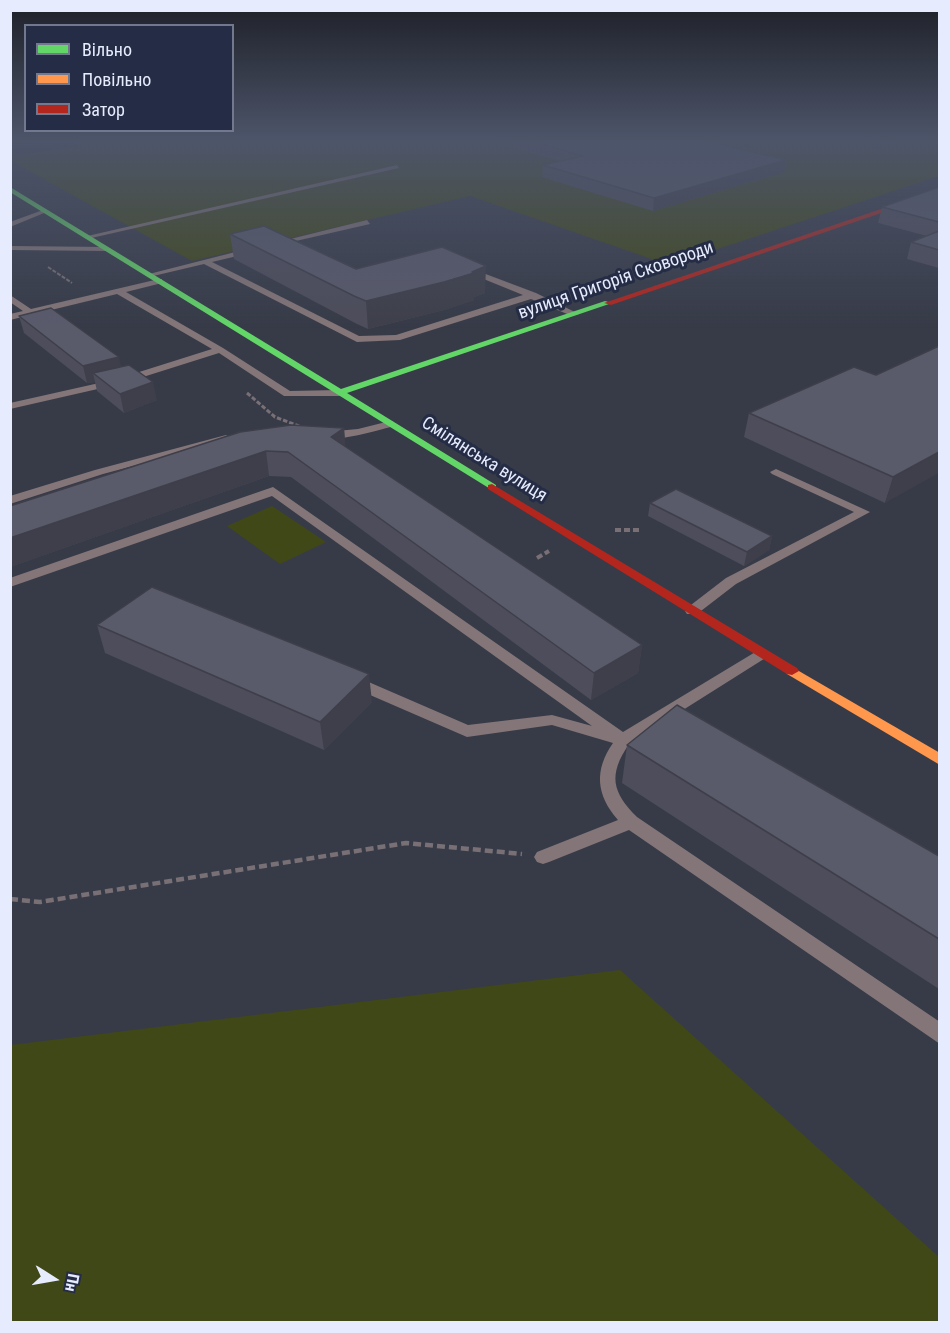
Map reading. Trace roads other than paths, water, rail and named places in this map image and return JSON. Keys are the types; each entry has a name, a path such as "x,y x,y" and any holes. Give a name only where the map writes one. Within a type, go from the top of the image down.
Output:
{"main road":[{"name":"Смілянська вулиця","path":"33,203 692,611 939,760"},
{"name":"вулиця Григорія Сковороди","path":"339,393 903,203"}],"lane":[{"path":"87,237 237,203"},
{"path":"10,225 45,211"},
{"path":"10,318 118,291 204,261 367,222"},
{"path":"10,248 107,249"},
{"path":"204,261 357,339 397,338 533,295"},
{"path":"461,266 575,314"},
{"path":"118,291 220,350 288,394 339,393"},
{"path":"10,297 29,312"},
{"path":"10,406 120,381 220,350"},
{"path":"316,435 358,432 390,424"},
{"path":"10,500 179,449 239,436"},
{"path":"692,611 731,581 864,512 776,472"},
{"path":"10,583 273,491 623,740"},
{"path":"762,654 623,740 610,758 605,781 613,805 631,822 939,1034"},
{"path":"337,674 467,731 552,720 623,740"},
{"path":"543,856 631,822"}]}
